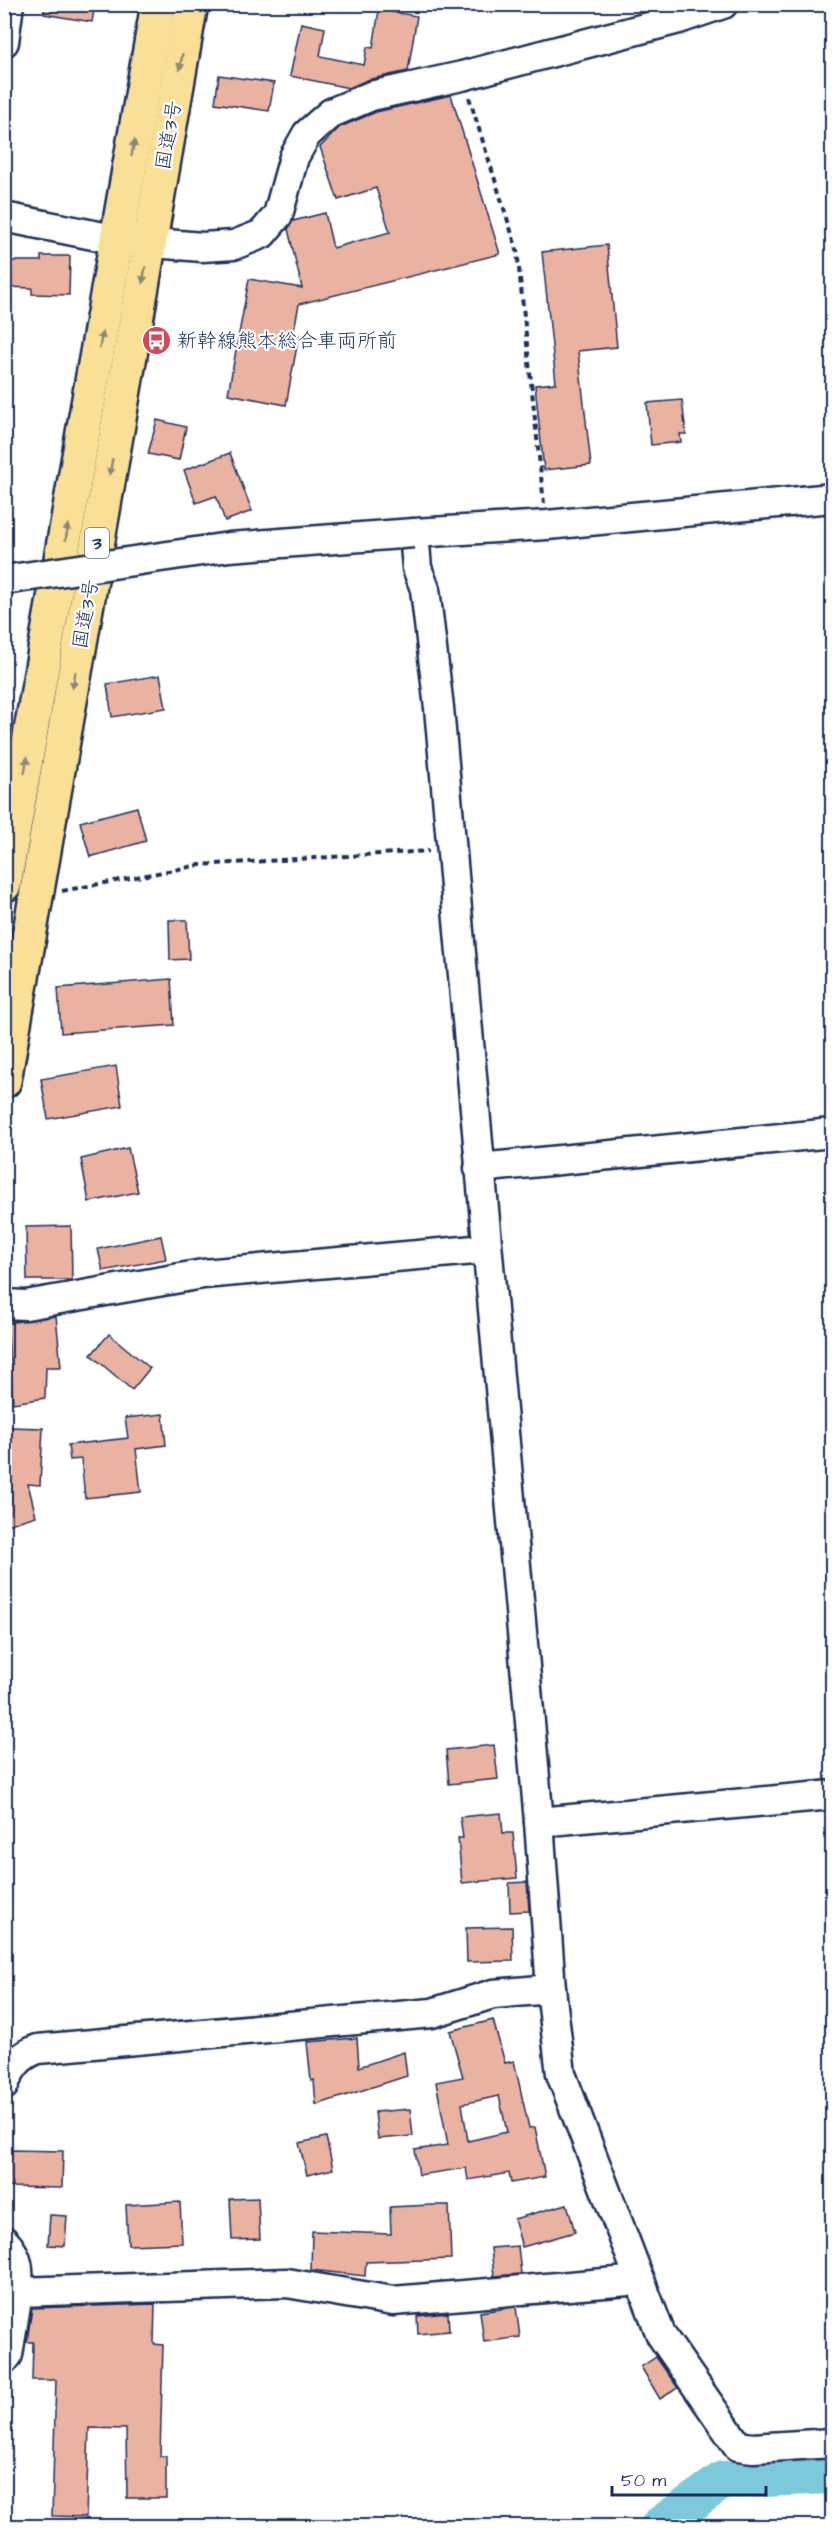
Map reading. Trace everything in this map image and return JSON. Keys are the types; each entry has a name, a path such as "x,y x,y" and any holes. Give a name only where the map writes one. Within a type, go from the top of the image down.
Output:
{"highway":[{"name":"国道3号","path":"4,1082 37,896 134,241 158,4"},
{"name":"国道3号","path":"4,885 134,241 191,4"}],"street":[{"path":"4,42 9,4"},
{"path":"4,217 134,241 202,247 234,244 262,234 278,215 294,158 307,134 331,113 371,96 462,76 679,19 723,4"},
{"path":"4,580 217,548 547,525 832,498"},
{"path":"414,533 417,568 425,589 437,687 539,1822 551,1989 561,2074 661,2335 738,2446 753,2448 832,2443"},
{"path":"479,1168 832,1133"},
{"path":"4,1304 26,1305 203,1274 486,1249"},
{"path":"539,1822 832,1795"},
{"path":"4,2085 11,2069 24,2054 38,2049 432,2013 493,1994 551,1989"},
{"path":"4,2241 13,2250 19,2264 18,2292 8,2355 4,2360"},
{"path":"18,2292 287,2283 393,2301 640,2280"}],"path":[{"path":"462,76 517,250 547,525"},
{"path":"37,896 200,865 452,850"}],"building":[{"path":"44,4 95,4 92,22 44,14"},
{"path":"379,10 417,16 408,71 367,80 349,88 290,76 301,23 325,28 320,56 364,65 367,47 373,48"},
{"path":"219,75 274,83 269,111 215,103"},
{"path":"451,95 500,254 299,304 293,335 299,335 286,405 228,394 249,279 302,288 288,229 293,221 325,213 333,248 390,232 376,188 338,200 320,147 340,127 376,112"},
{"path":"607,245 617,347 578,351 591,465 544,470 535,385 556,383 542,252"},
{"path":"41,256 70,256 69,295 32,294 32,288 7,287 7,261 41,261"},
{"path":"682,400 686,434 680,434 681,442 651,445 647,403"},
{"path":"157,420 186,427 179,460 148,454"},
{"path":"230,453 252,511 225,521 216,496 196,503 184,470"},
{"path":"160,675 166,708 112,717 107,684"},
{"path":"137,807 146,841 90,857 80,822"},
{"path":"169,920 187,920 189,959 170,960"},
{"path":"171,979 174,1025 61,1033 58,988"},
{"path":"116,1066 122,1106 48,1119 41,1079"},
{"path":"128,1148 138,1192 89,1202 81,1159"},
{"path":"71,1226 72,1280 27,1280 26,1227"},
{"path":"161,1236 166,1259 103,1271 98,1249"},
{"path":"56,1316 61,1367 46,1367 45,1398 13,1403 7,1323"},
{"path":"109,1334 150,1368 132,1390 91,1355"},
{"path":"163,1414 166,1445 136,1449 141,1492 85,1498 81,1459 70,1460 68,1445 128,1438 125,1418"},
{"path":"9,1427 43,1428 40,1485 28,1484 36,1516 4,1526"},
{"path":"494,1745 498,1779 449,1784 446,1750"},
{"path":"501,1813 503,1833 513,1833 517,1878 462,1883 458,1838 463,1838 460,1817"},
{"path":"527,1882 529,1911 510,1912 509,1883"},
{"path":"512,1927 513,1961 467,1962 466,1928"},
{"path":"493,2020 505,2063 514,2061 529,2128 535,2127 545,2177 511,2183 509,2173 468,2180 466,2168 419,2175 415,2150 448,2145 436,2082 463,2077 450,2031","holes":["499,2096 507,2132 468,2141 462,2104"]},
{"path":"357,2038 359,2067 404,2052 407,2076 316,2105 307,2042"},
{"path":"410,2109 413,2136 378,2139 375,2112"},
{"path":"326,2137 333,2169 307,2175 299,2143"},
{"path":"9,2150 63,2151 62,2188 8,2187"},
{"path":"258,2198 260,2239 232,2240 230,2199"},
{"path":"180,2202 182,2243 128,2245 126,2205"},
{"path":"567,2204 575,2232 522,2247 514,2219"},
{"path":"449,2205 451,2259 366,2262 365,2276 311,2270 312,2231 391,2234 390,2207"},
{"path":"50,2215 67,2216 65,2246 48,2245"},
{"path":"518,2246 521,2274 494,2276 491,2248"},
{"path":"155,2304 154,2344 163,2345 160,2456 166,2456 166,2498 127,2498 126,2429 89,2428 86,2517 52,2516 56,2380 32,2380 33,2342 27,2342 32,2308"},
{"path":"516,2307 520,2337 484,2342 480,2312"},
{"path":"448,2313 449,2331 418,2334 417,2316"},
{"path":"656,2357 678,2388 660,2399 641,2367"}],"waterway":[{"path":"659,2526 723,2480 832,2475"}],"place":[{"name":"新幹線熊本総合車両所前","path":"156,340"}]}
